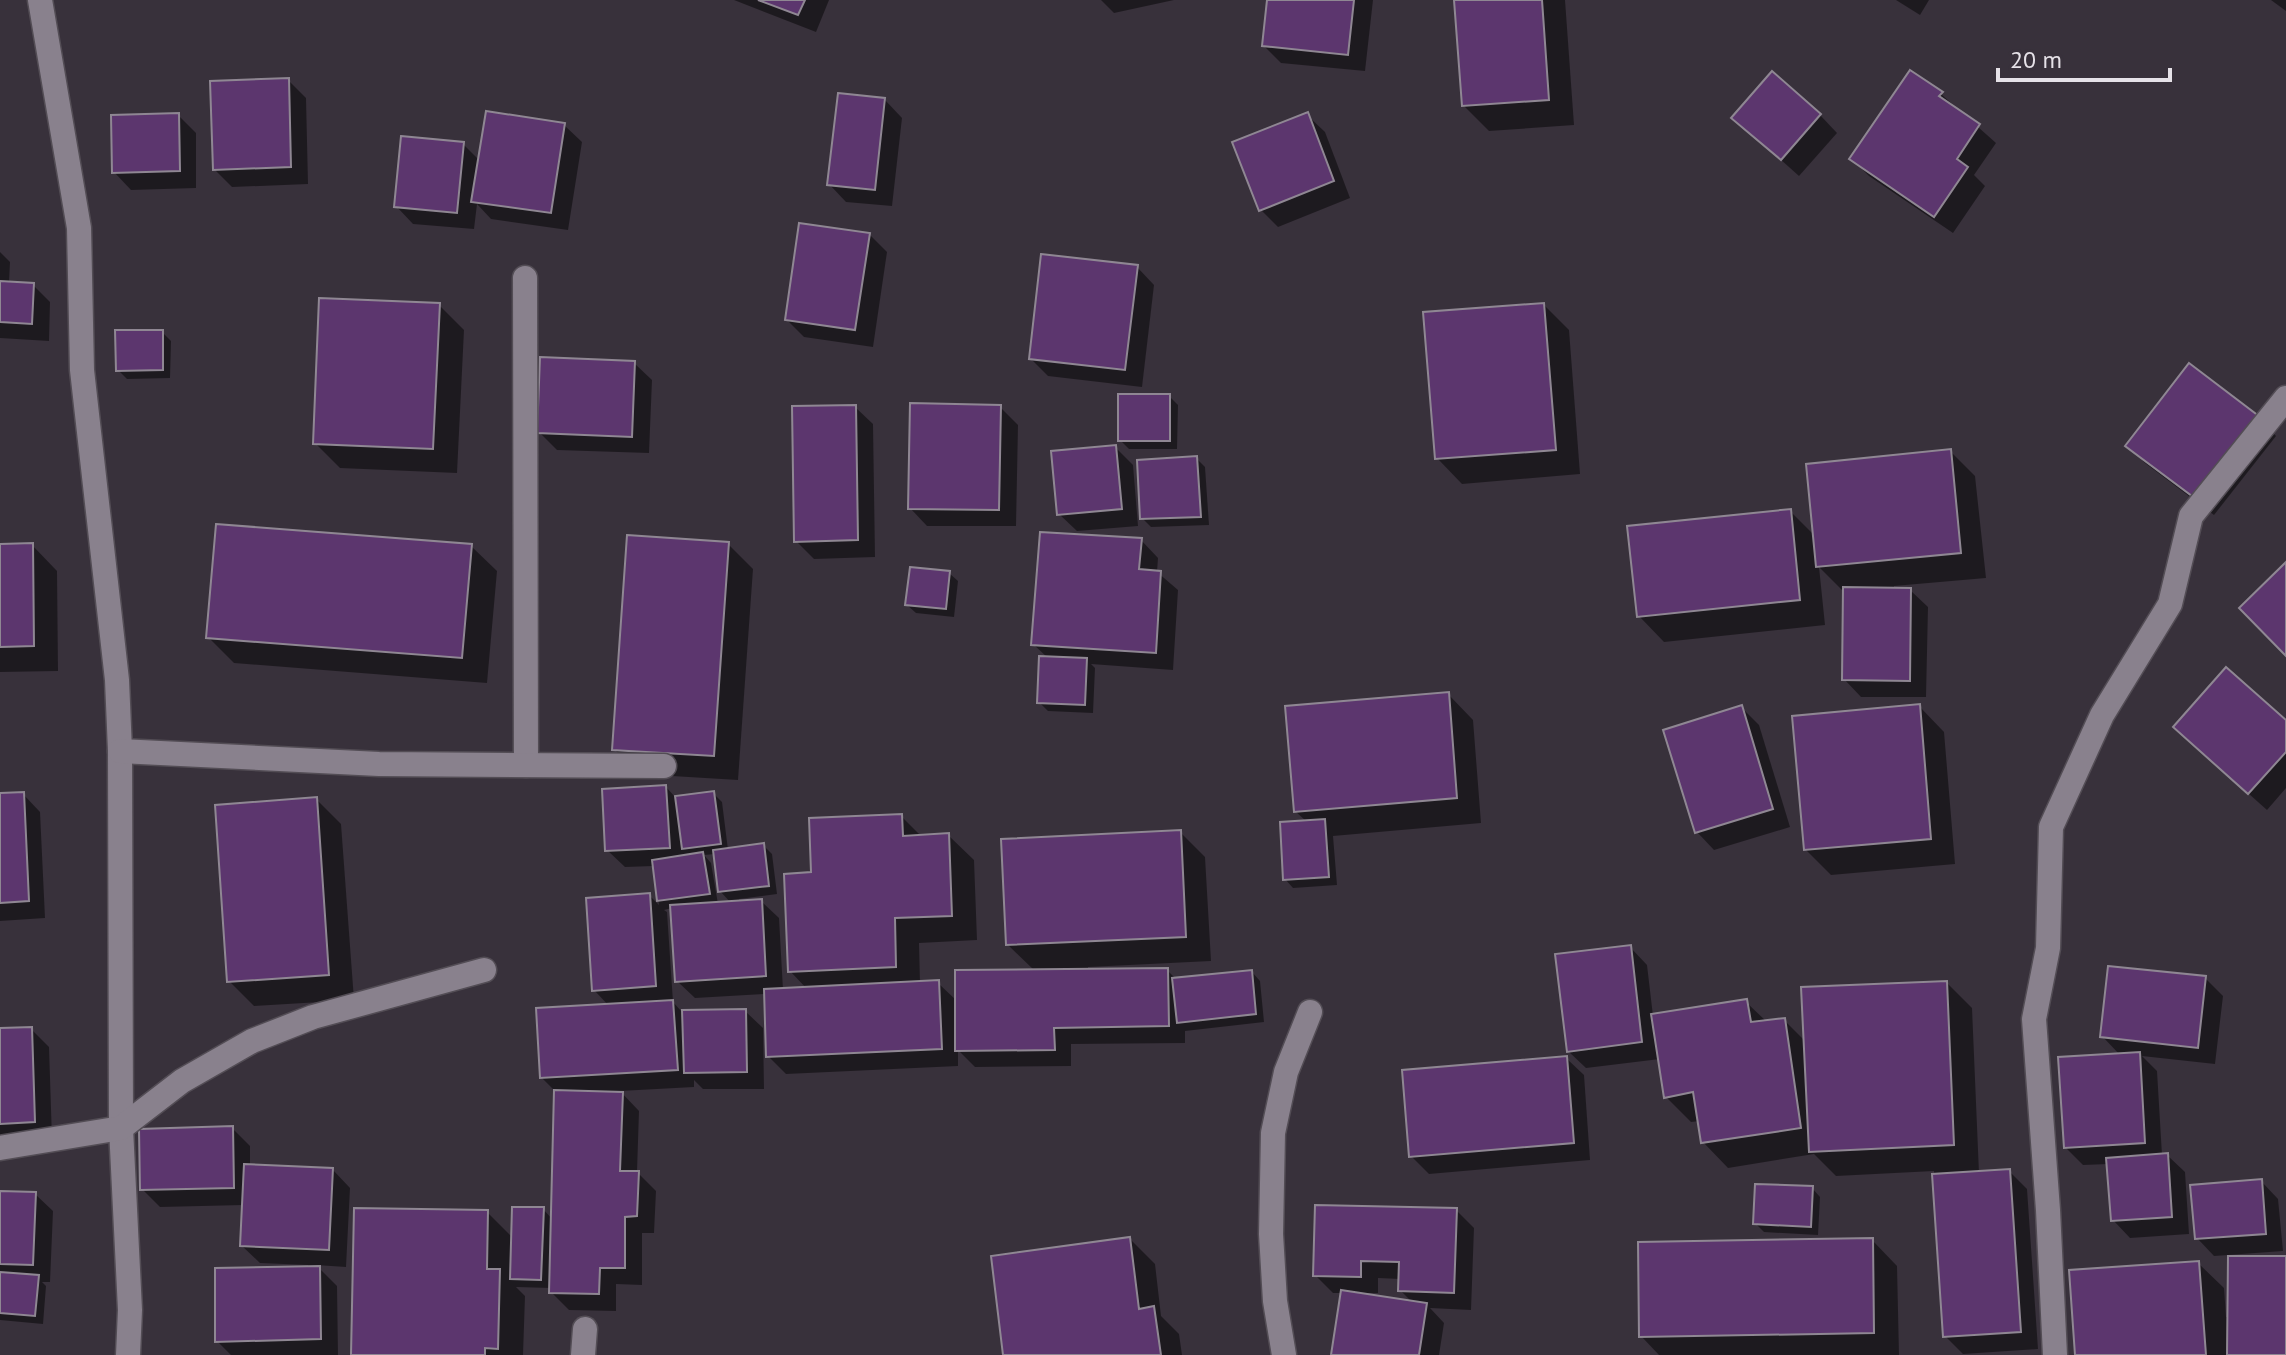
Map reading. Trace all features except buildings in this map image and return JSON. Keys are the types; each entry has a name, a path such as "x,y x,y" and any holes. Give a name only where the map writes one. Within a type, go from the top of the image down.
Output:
{"street":[{"path":"40,0 79,228 82,370 117,680 121,1128 130,1310 128,1355"},
{"path":"525,278 526,765"},
{"path":"2055,1355 2034,1019 2048,948 2051,827 2102,715 2170,604 2191,516 2286,398"},
{"path":"120,751 379,764 664,766"},
{"path":"0,1148 121,1128 182,1081 252,1041 313,1017 484,970"},
{"path":"1284,1355 1275,1301 1271,1234 1273,1133 1286,1072 1310,1012"},
{"path":"583,1355 585,1329"}]}
